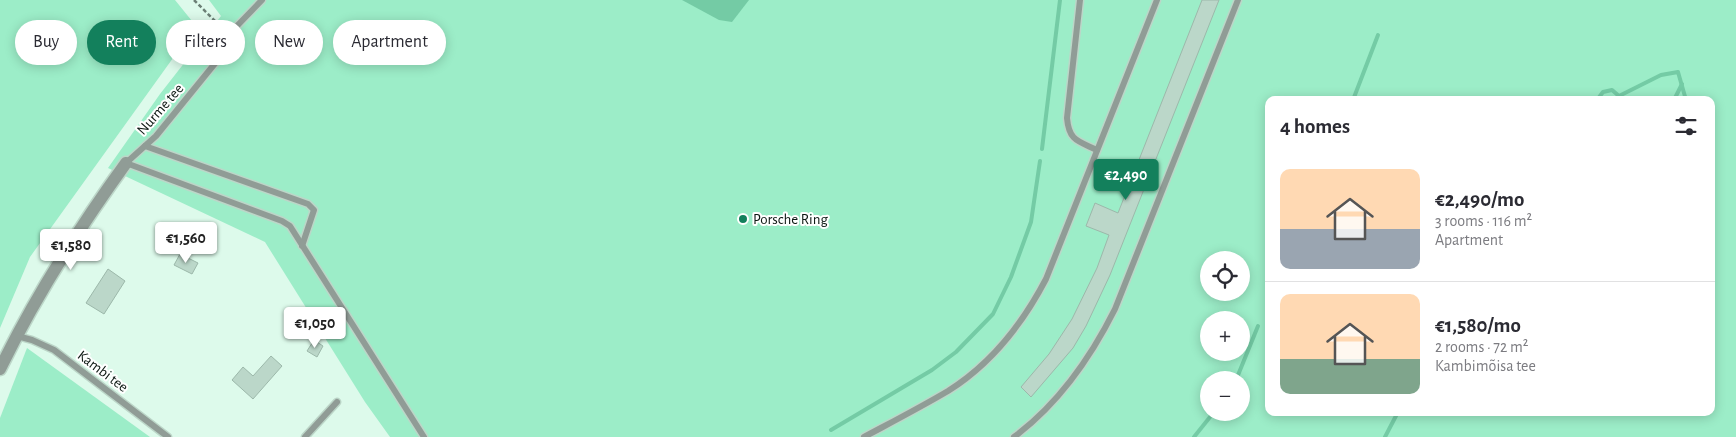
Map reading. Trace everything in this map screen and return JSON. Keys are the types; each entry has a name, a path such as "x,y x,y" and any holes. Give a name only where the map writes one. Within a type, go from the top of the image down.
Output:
{"street":[{"path":"0,369 16,336 72,241 126,163"}],"lane":[{"name":"Nurme tee","path":"243,20 262,0"},
{"path":"1080,0 1067,118 1068,130 1072,137 1097,150"},
{"path":"864,437 949,390 974,372 996,352 1017,327 1046,279 1157,0"},
{"path":"1014,437 1057,397 1103,333 1115,309 1238,0"},
{"name":"Nurme tee","path":"126,163 156,136 214,65"},
{"path":"145,146 308,204 314,210 302,246"},
{"path":"126,163 282,221 290,226 424,437"},
{"name":"Kambi tee","path":"16,336 32,340 54,350 168,437"},
{"path":"306,437 337,402"}],"path":[{"path":"194,0 214,20"}],"shaded area":[{"path":"0,0 175,0 191,20 166,20 166,65 168,65 30,257 0,328"},
{"name":"Porsche Ring","path":"209,0 1736,0 1736,437 390,437 365,402 265,242 108,168 183,65 245,65 245,20 218,20 221,16"},
{"path":"682,0 749,0 732,22 719,20"},
{"path":"27,348 150,437 0,437 0,418"}],"building":[{"path":"1202,0 1219,0 1110,275 1086,326 1073,348 1031,397 1021,387 1049,354 1072,319 1097,268 1109,235 1086,226 1095,203 1118,213"},
{"path":"180,254 198,263 192,274 174,265"},
{"path":"108,269 125,281 104,314 86,303"},
{"path":"314,340 323,346 317,357 307,351"},
{"path":"271,356 282,366 253,399 232,380 243,367 253,376"}],"waterway":[{"path":"1042,149 1060,0"},
{"path":"1355,96 1378,35"},
{"path":"1619,96 1661,75 1678,72 1685,96"},
{"path":"1676,96 1682,84"},
{"path":"1600,96 1603,92 1612,90 1619,96"},
{"path":"831,430 932,370 956,352 993,314 1011,277 1031,222 1040,161"},
{"path":"1240,371 1258,326"},
{"path":"1385,437 1396,416"},
{"path":"1194,437 1207,421"}],"place":[{"name":"Porsche Ring","path":"743,219"}]}
